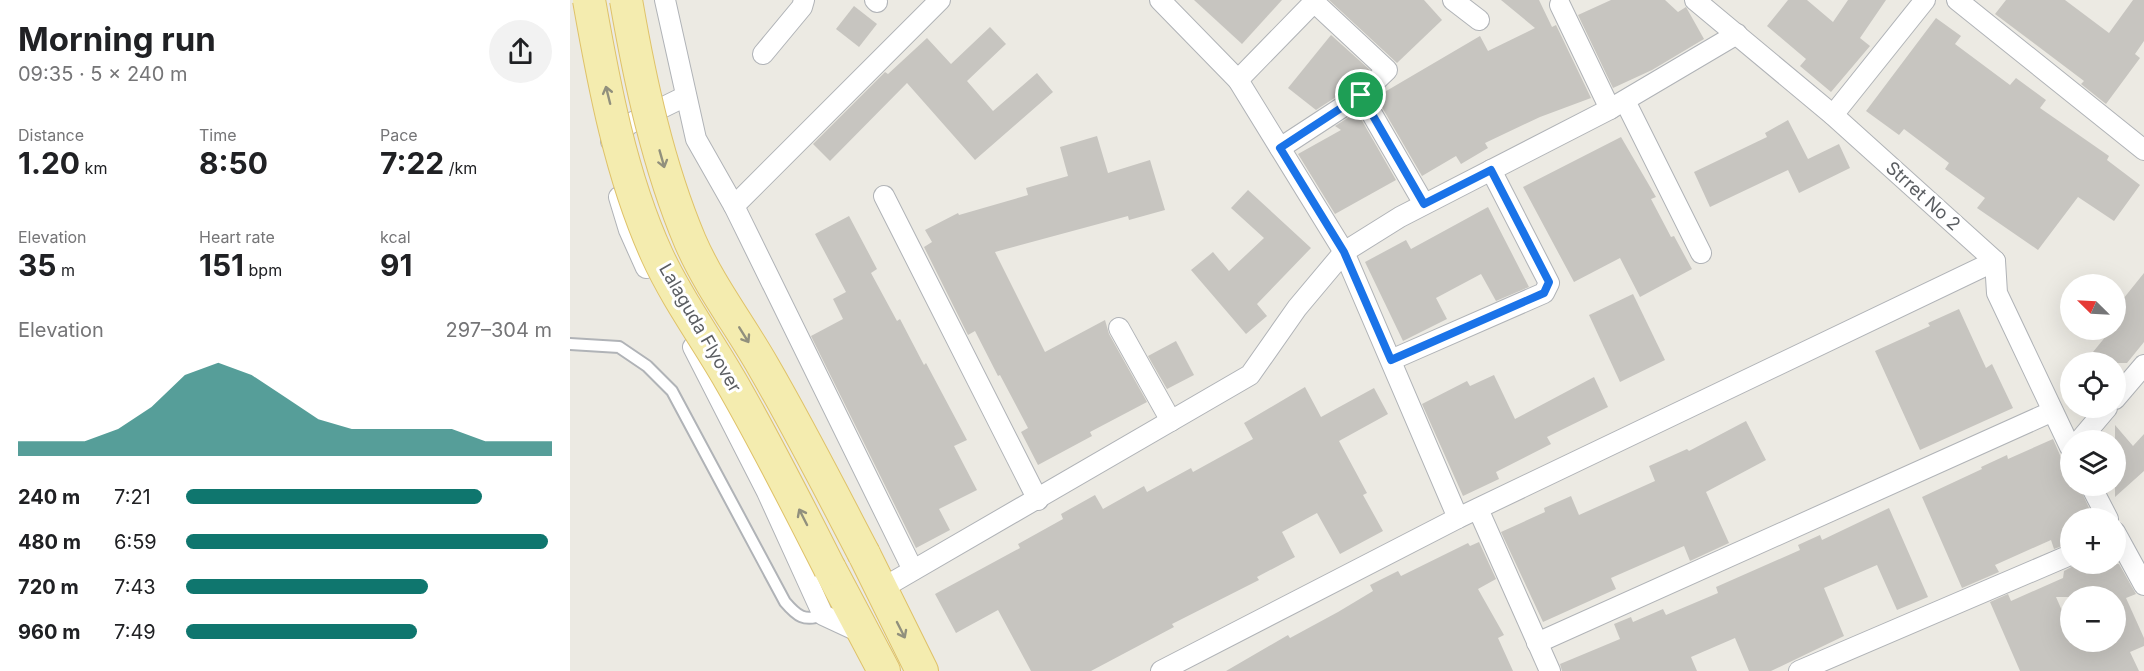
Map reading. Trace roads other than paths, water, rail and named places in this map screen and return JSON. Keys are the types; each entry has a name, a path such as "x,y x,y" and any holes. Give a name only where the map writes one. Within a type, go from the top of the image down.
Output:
{"main road":[{"name":"Lalaguda Flyover","path":"589,0 599,56 620,144 636,201 657,255 761,435 884,671"},
{"name":"Lalaguda Flyover","path":"626,0 634,50 656,137 671,192 691,243 724,304 762,364 864,554 922,671"}],"street":[{"path":"665,0 696,139 734,206 913,570"},
{"path":"764,54 802,7 804,0"},
{"path":"734,206 940,0"},
{"path":"1160,0 1238,81 1344,252 1458,518"},
{"path":"1454,0 1479,20"},
{"name":"Strret No 2","path":"1695,0 1833,115 1995,261"},
{"path":"1833,115 1925,0"},
{"path":"1957,0 2144,150"},
{"path":"1238,81 1314,2 1387,69 1361,95 1280,148"},
{"path":"1560,5 1701,253"},
{"path":"881,589 1250,375 1297,308 1344,252 1424,204 1618,105 1737,34"},
{"path":"1361,95 1424,204"},
{"path":"686,96 629,124 608,143 607,158 629,230 648,272 706,370 768,492 823,615 866,635"},
{"path":"1391,360 1544,293 1548,289 1549,282 1491,170"},
{"path":"884,196 1038,500"},
{"path":"1161,671 1458,518 1995,261 1997,293 2061,430"},
{"path":"1119,328 1171,421"},
{"path":"2126,386 2143,367"},
{"path":"1537,643 2051,412"},
{"path":"2088,430 2099,418"},
{"path":"1478,509 1550,671"},
{"path":"2126,553 2144,585"},
{"path":"1799,671 2060,559"}],"lane":[{"path":"570,344 619,347 647,366 672,391 785,602 798,617 812,620 823,615"}]}
